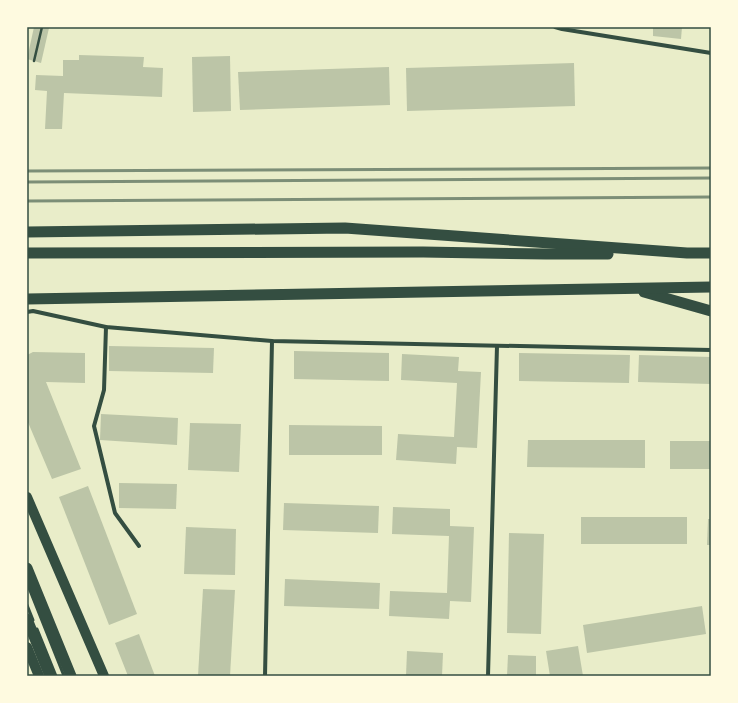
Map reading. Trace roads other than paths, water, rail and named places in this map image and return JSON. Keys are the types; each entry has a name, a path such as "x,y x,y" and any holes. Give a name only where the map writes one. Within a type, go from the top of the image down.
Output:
{"highway":[{"path":"27,232 345,228 687,254"},
{"path":"27,253 711,253"},
{"path":"27,299 711,287"},
{"path":"634,289 711,311"},
{"path":"27,568 71,676"},
{"path":"27,619 50,676"}],"main road":[{"path":"27,497 104,676"},
{"path":"27,647 39,676"}],"street":[{"path":"555,27 711,53"},
{"path":"27,312 33,311 106,327 272,341 711,350"},
{"path":"106,327 104,390 94,426 115,513 139,546"},
{"path":"265,676 272,341"},
{"path":"488,676 497,346"}],"lane":[{"path":"27,583 64,676"},
{"path":"27,605 56,676"}],"railway":[{"path":"27,171 711,168"},
{"path":"27,182 711,178"},
{"path":"27,201 711,197"}]}
